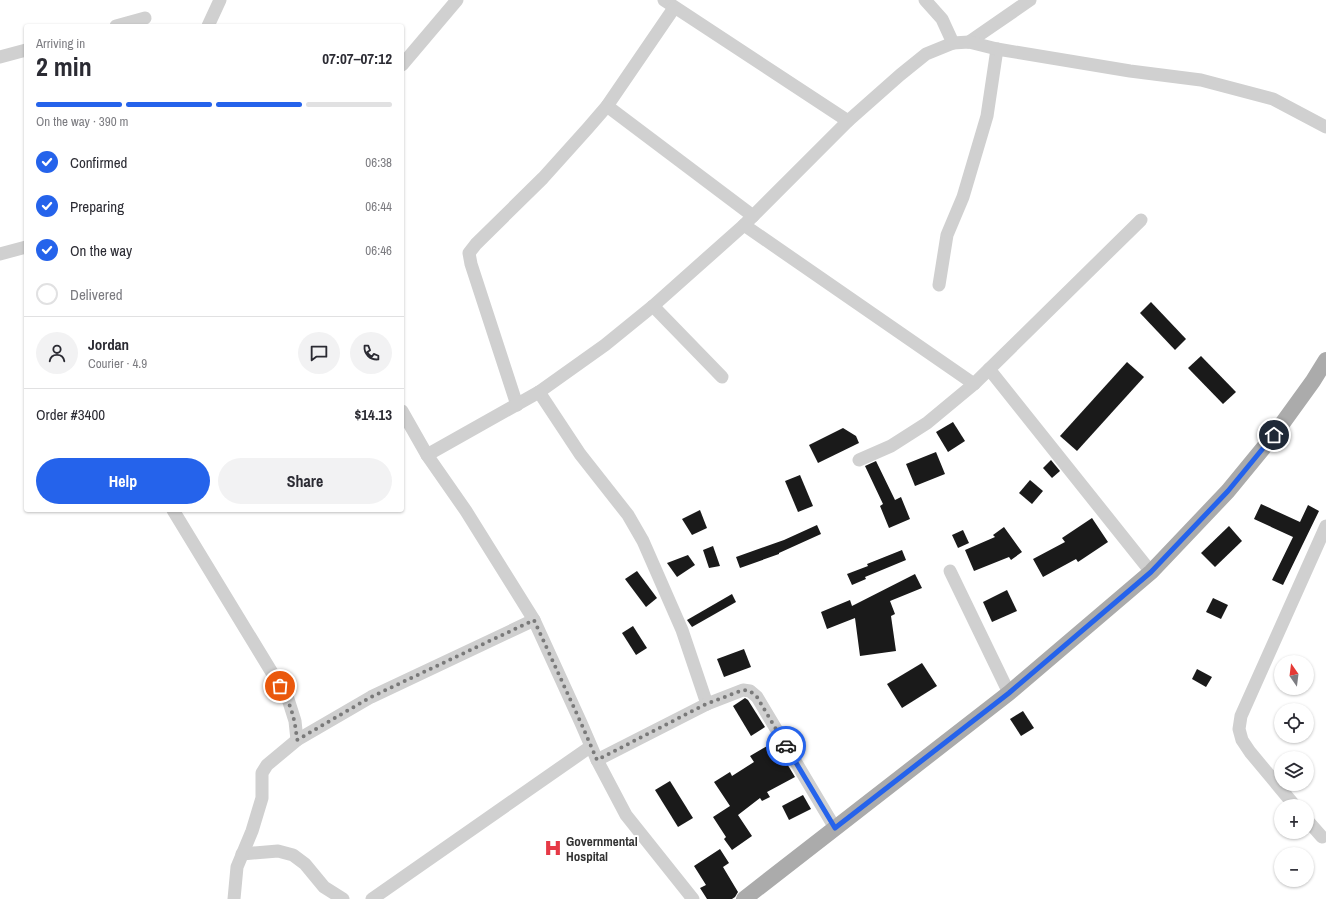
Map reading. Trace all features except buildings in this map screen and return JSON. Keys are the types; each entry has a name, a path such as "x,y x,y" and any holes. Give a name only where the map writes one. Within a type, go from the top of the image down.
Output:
{"main road":[{"path":"744,899 1009,693 1151,572 1228,491 1274,435 1326,360"}],"street":[{"path":"209,24 220,0"},
{"path":"404,63 457,0"},
{"path":"925,0 942,19 953,42"},
{"path":"969,42 1030,0"},
{"path":"517,405 471,264 469,253 476,244 544,178 607,106 669,4 848,122"},
{"path":"123,24 144,18"},
{"path":"427,455 539,392 605,345 653,306 748,220 848,122 900,75 926,54 953,42 969,42 997,49 1130,71 1201,80 1273,99 1326,127"},
{"path":"939,285 947,236 963,197 987,116 997,49"},
{"path":"0,57 24,51"},
{"path":"607,106 748,220 974,384"},
{"path":"859,460 891,446 927,423 974,384 1142,220"},
{"path":"0,254 24,248"},
{"path":"653,306 722,376"},
{"path":"989,369 1151,572"},
{"path":"539,392 580,454 628,515 643,541 682,630 706,704"},
{"path":"404,415 427,455 466,511 534,620 581,723 590,747 626,815 693,899"},
{"path":"174,512 288,699 295,720 297,740"},
{"path":"1289,799 1250,752 1242,740 1239,730 1241,716 1326,526"},
{"path":"950,571 1009,693"},
{"path":"234,899 237,867 252,831 262,798 262,773 267,765 297,740 371,697 534,620"},
{"path":"597,760 706,704 743,690 750,691 757,697 835,828"},
{"path":"372,899 590,747"},
{"path":"1314,828 1322,837"},
{"path":"242,854 278,851 292,855 305,864 324,887 343,899"}],"way so far":[{"path":"280,686 288,699 295,720 297,740 371,697 534,620 597,760 706,704 743,690 750,691 757,697 786,746"}],"place":[{"name":"Governmental Hospital","path":"553,848"}],"route":[{"path":"786,746 835,828 1009,693 1151,572 1228,491 1274,435"}]}
